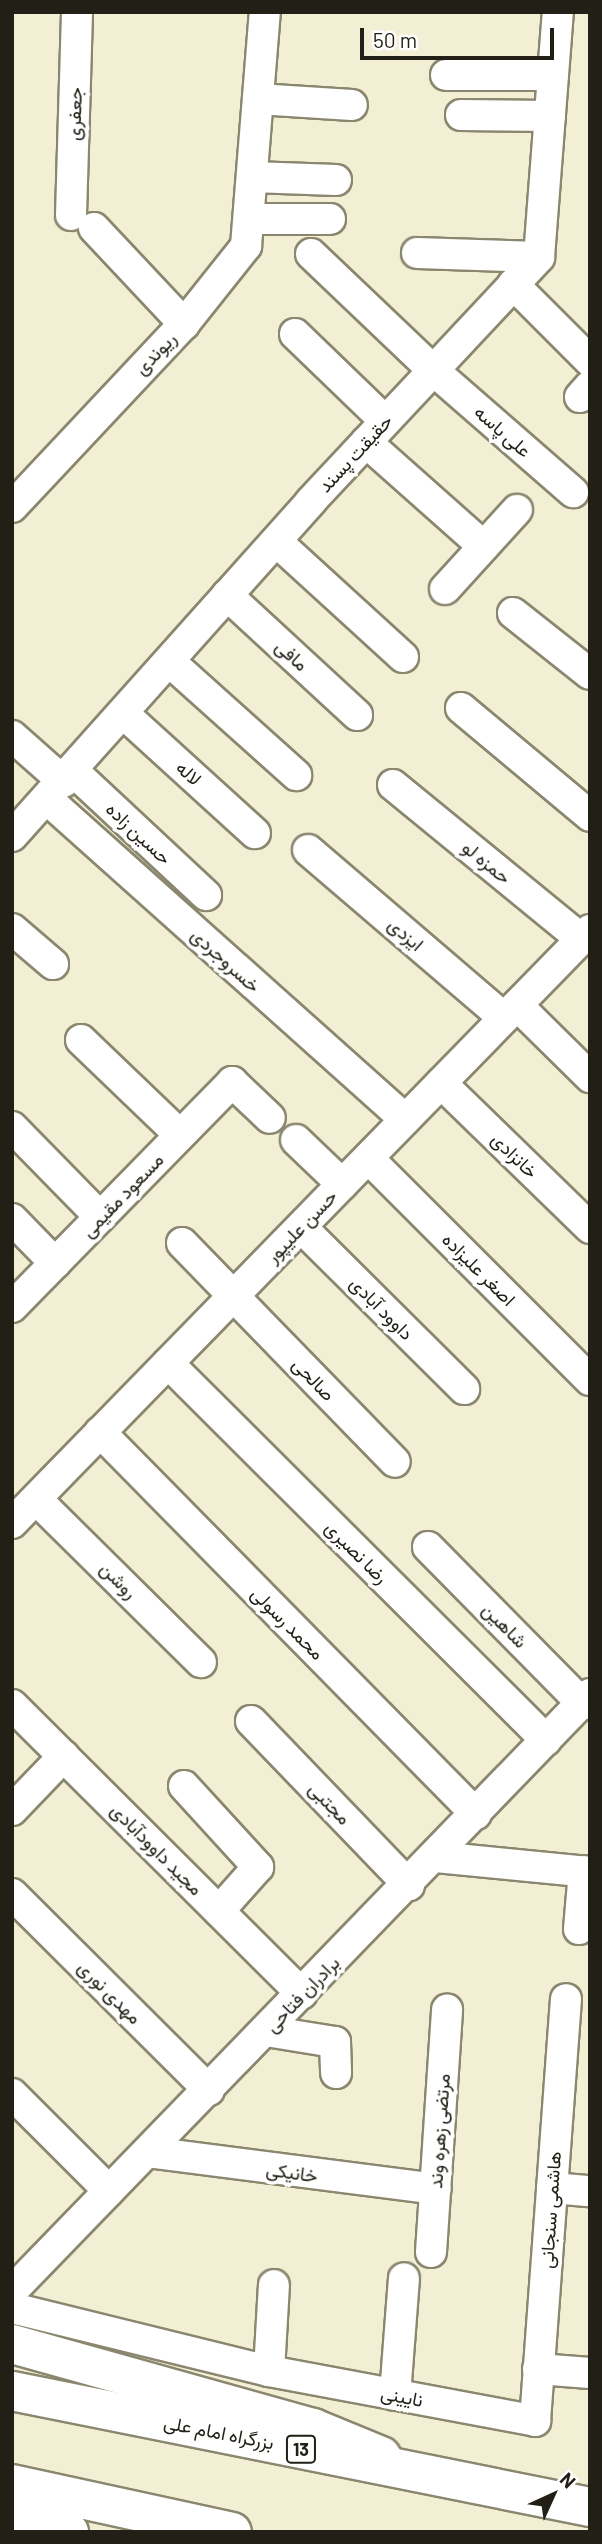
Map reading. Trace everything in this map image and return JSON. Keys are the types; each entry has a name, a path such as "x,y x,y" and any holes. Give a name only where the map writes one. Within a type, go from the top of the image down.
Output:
{"main road":[{"path":"12,2344 313,2427 422,2473"},
{"name":"بزرگراه امام علی","path":"12,2391 590,2507"},
{"path":"12,2484 232,2532"},
{"path":"12,2522 69,2532"}],"street":[{"name":"جعفری","path":"77,12 82,222 184,324"},
{"name":"ریوندی","path":"12,507 184,324 242,253 250,219 265,12"},
{"path":"417,253 539,257 558,12"},
{"path":"446,75 553,75"},
{"path":"258,99 352,105"},
{"path":"461,115 550,116"},
{"path":"253,177 336,180"},
{"path":"250,219 330,219"},
{"name":"علی پاسه","path":"312,254 433,370 573,492"},
{"name":"حقیقت پسند","path":"14,831 61,784 227,595 539,257"},
{"path":"513,284 590,361"},
{"path":"295,334 375,432 482,546"},
{"path":"445,589 517,510"},
{"path":"276,541 403,657"},
{"name":"مافی","path":"227,595 357,715"},
{"path":"513,613 590,674"},
{"path":"169,661 296,775"},
{"path":"461,708 590,816"},
{"name":"لاله","path":"124,714 254,833"},
{"path":"12,736 61,784"},
{"name":"حسین زاده","path":"61,784 206,895"},
{"name":"خسروجردی","path":"61,784 405,1119"},
{"name":"حمزه لو","path":"393,785 585,934"},
{"name":"ایزدی","path":"309,850 590,1077"},
{"path":"12,929 53,964"},
{"name":"حسن علیپور","path":"12,1523 585,934"},
{"path":"81,1040 180,1135"},
{"name":"مسعود مقیمی","path":"12,1307 232,1082 270,1118"},
{"name":"خانزادی","path":"441,1083 590,1228"},
{"path":"12,1127 100,1217"},
{"path":"296,1140 342,1184"},
{"name":"اصغر علیزاده","path":"368,1158 590,1380"},
{"path":"12,1219 55,1263"},
{"name":"داوود آبادی","path":"301,1227 464,1389"},
{"name":"صالحی","path":"182,1243 395,1462"},
{"name":"رضا نصیری","path":"168,1363 546,1740"},
{"name":"محمد رسولی","path":"100,1433 476,1814"},
{"name":"روشن","path":"36,1499 201,1662"},
{"name":"شاهین","path":"428,1547 587,1700"},
{"name":"برادران فتاحی","path":"13,2292 587,1700"},
{"name":"مجید داوودآبادی","path":"12,1705 302,1994"},
{"name":"مجتبی","path":"251,1721 409,1885"},
{"path":"12,1810 64,1756"},
{"path":"184,1786 258,1867 219,1911"},
{"path":"436,1857 587,1871 579,1929"},
{"name":"مهدی نوری","path":"12,1894 209,2090"},
{"name":"هاشمی سنجانی","path":"535,2421 566,1999"},
{"name":"مرتضی زهره وند","path":"431,2252 447,2010"},
{"path":"266,2031 335,2042 336,2073"},
{"path":"12,2094 109,2191"},
{"name":"خانیکی","path":"148,2152 436,2189"},
{"path":"552,2188 590,2191"},
{"path":"395,2395 404,2278"},
{"path":"269,2371 274,2285"},
{"name":"نایینی","path":"13,2292 269,2371 535,2421"},
{"path":"538,2369 590,2373"}]}
